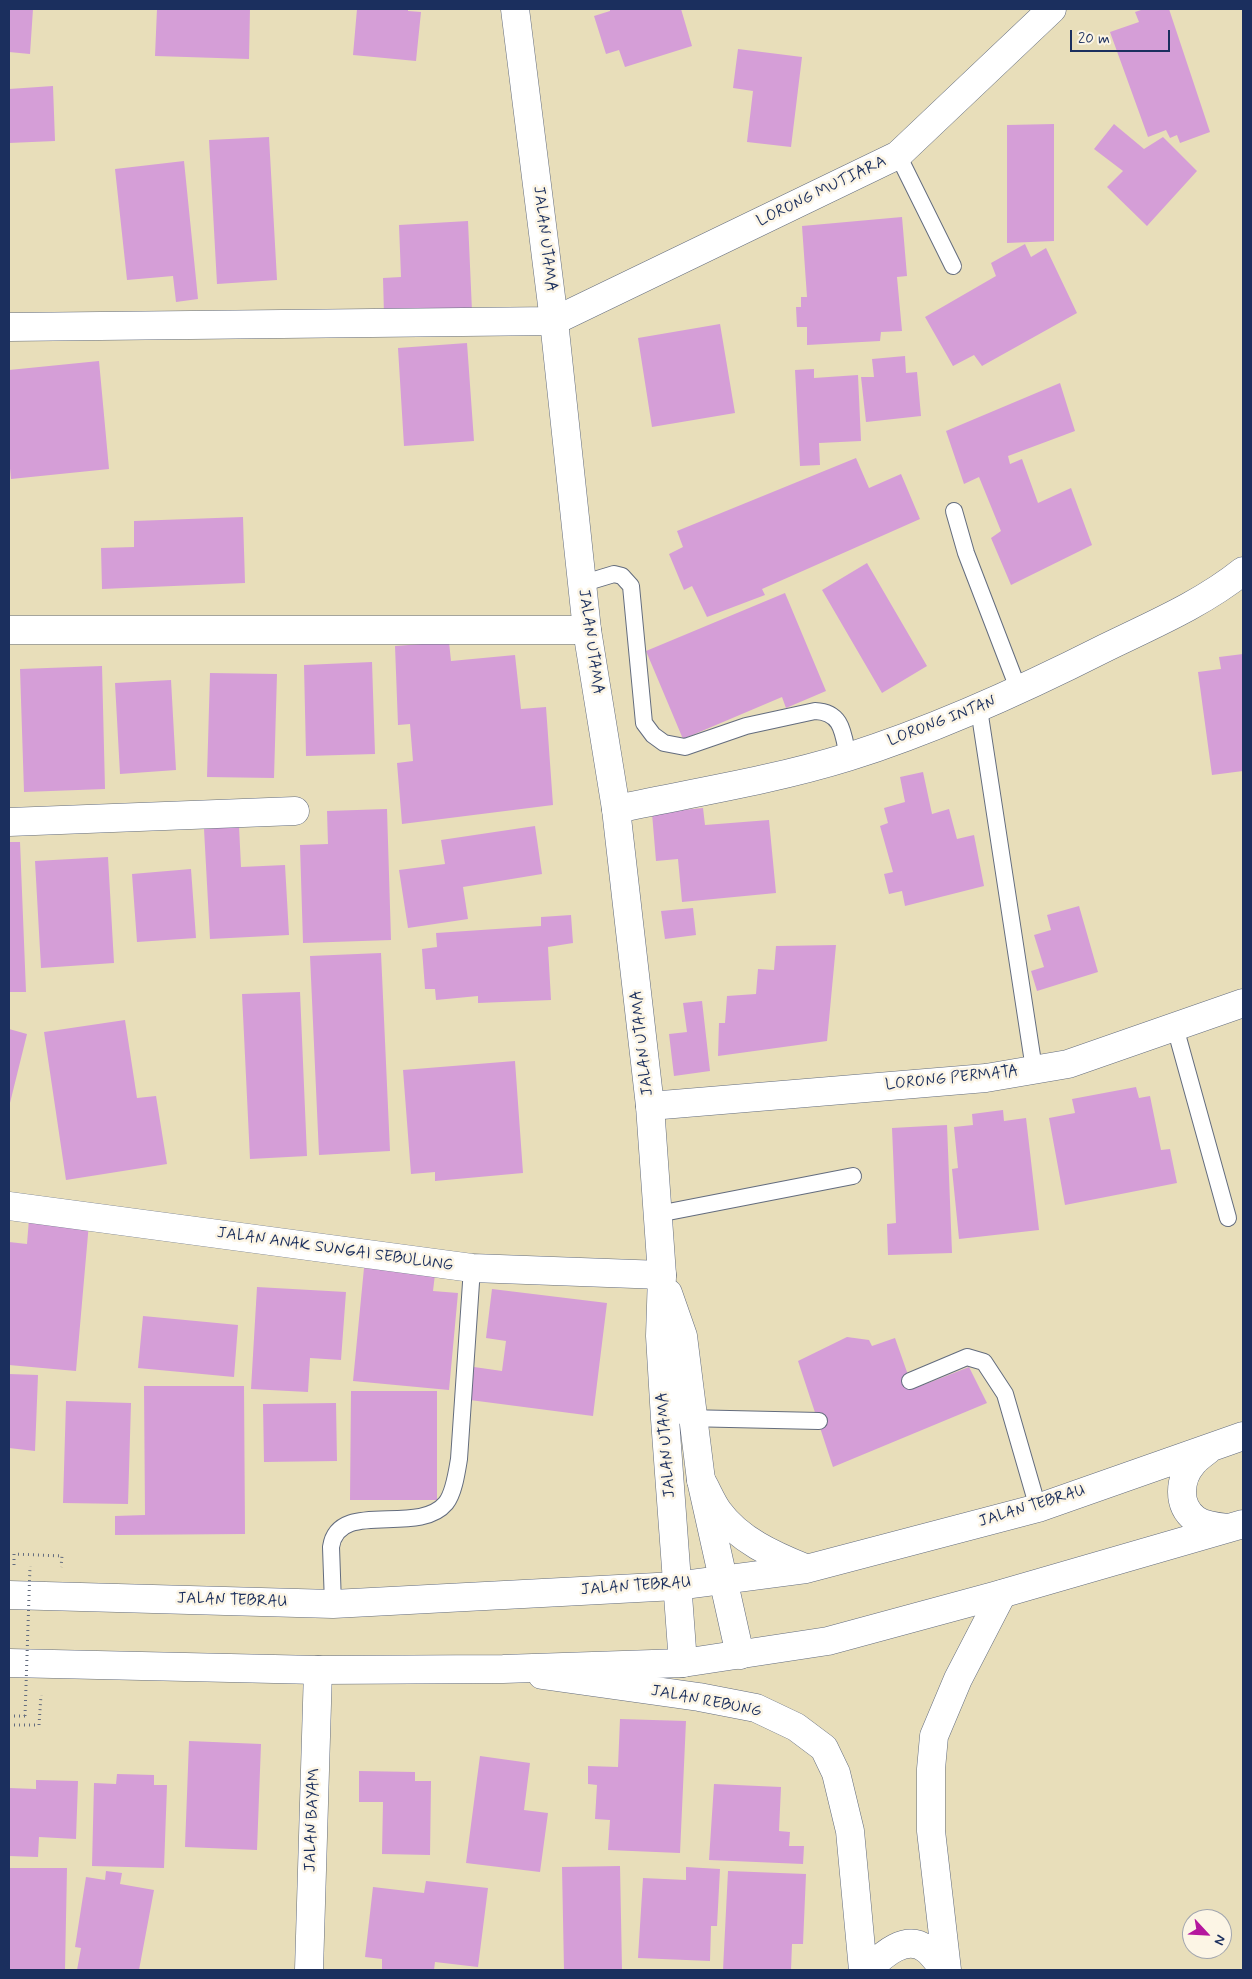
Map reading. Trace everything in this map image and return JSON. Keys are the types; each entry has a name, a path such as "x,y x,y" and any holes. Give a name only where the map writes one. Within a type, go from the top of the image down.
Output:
{"main road":[{"name":"JALAN UTAMA","path":"515,9 554,321 587,630 616,809 650,1106 662,1274 660,1336 674,1531 676,1586 683,1663"},
{"name":"LORONG MUTIARA","path":"554,321 898,155 1052,9"},
{"path":"9,327 554,321"},
{"name":"LORONG INTAN","path":"616,809 777,775 848,757 979,708 1019,691 1183,610 1243,571"},
{"path":"9,630 587,630"},
{"path":"9,822 294,811"},
{"name":"LORONG PERMATA","path":"650,1106 986,1078 1068,1064 1243,1003"},
{"name":"JALAN ANAK SUNGAI SEBULUNG","path":"9,1206 472,1268 662,1274"},
{"name":"JALAN UTAMA","path":"662,1274 683,1336 701,1480 740,1656"},
{"name":"JALAN TEBRAU","path":"9,1595 333,1604 676,1586 806,1569 1038,1508 1208,1450 1243,1436"},
{"path":"1208,1450 1193,1463 1184,1480 1181,1496 1185,1507 1195,1519 1208,1525 1236,1526"},
{"path":"701,1480 718,1511 742,1535 769,1553 806,1569"},
{"path":"9,1663 318,1670 503,1670 683,1663 740,1656 828,1641 1002,1594 1236,1526"},
{"path":"946,1970 931,1831 931,1769 934,1736 958,1679 1002,1594"},
{"name":"JALAN BAYAM","path":"309,1970 318,1670"},
{"name":"JALAN REBUNG","path":"503,1670 699,1697 756,1708 796,1727 824,1748 836,1772 850,1831 863,1970"},
{"path":"867,1970 886,1952 908,1943 925,1948 946,1970"}],"lane":[{"path":"898,155 953,266"},
{"path":"954,511 966,553 1019,691"},
{"path":"582,584 614,574 622,576 631,586 644,723 653,735 664,743 685,747 746,726 815,711 832,715 839,722 848,757"},
{"path":"979,708 1034,1069"},
{"path":"1175,1026 1228,1218"},
{"path":"658,1214 853,1176"},
{"path":"333,1604 331,1548 332,1538 338,1530 345,1524 355,1522 412,1518 431,1514 446,1503 454,1482 459,1459 472,1268"},
{"path":"910,1381 967,1357 984,1362 1005,1394 1038,1508"},
{"path":"665,1419 819,1421"}],"path":[{"path":"9,1716 25,1716 30,1566"},
{"path":"9,1725 40,1726 42,1665"}],"building":[{"path":"9,9 33,9 30,54 9,52"},
{"path":"157,9 250,9 249,59 155,56"},
{"path":"357,9 408,9 408,11 421,12 416,61 353,55"},
{"path":"610,9 681,9 692,46 625,67 619,50 606,54 594,16 610,11"},
{"path":"1144,9 1169,9 1210,132 1180,143 1177,135 1170,138 1166,130 1148,137 1110,32 1139,22 1135,12"},
{"path":"738,49 802,57 791,147 747,142 753,91 733,88"},
{"path":"53,86 55,141 9,143 9,89"},
{"path":"1054,124 1054,241 1007,243 1007,125"},
{"path":"1114,124 1144,149 1163,137 1197,171 1147,226 1107,187 1123,171 1094,149"},
{"path":"269,137 277,280 217,284 209,140"},
{"path":"184,161 198,299 176,302 173,276 127,280 115,169"},
{"path":"902,217 907,276 897,277 902,331 881,332 880,341 807,345 807,327 797,327 796,307 801,307 801,297 807,297 802,226"},
{"path":"468,221 472,311 384,315 383,278 401,277 399,225"},
{"path":"1025,244 1031,257 1046,248 1077,313 982,366 974,355 953,366 925,317 996,276 991,263"},
{"path":"720,324 735,413 652,427 638,338"},
{"path":"467,343 474,441 404,446 398,348"},
{"path":"905,356 906,373 917,372 921,416 866,422 861,377 874,377 872,359"},
{"path":"99,361 109,469 11,479 9,457 9,370"},
{"path":"814,369 814,378 858,375 861,441 819,443 820,465 800,466 795,370"},
{"path":"1060,383 1075,431 1008,456 1010,464 1022,459 1038,503 1071,488 1092,545 1011,585 991,538 1001,531 979,477 964,484 946,431"},
{"path":"856,458 869,488 901,474 920,519 762,589 765,595 707,617 692,586 684,590 669,554 683,547 677,531"},
{"path":"243,517 245,583 102,589 101,548 134,547 134,521"},
{"path":"867,563 927,666 882,693 822,590"},
{"path":"785,593 826,691 786,708 782,697 683,739 646,651"},
{"path":"449,642 451,661 515,655 521,709 546,707 553,805 402,824 397,763 413,761 410,724 398,725 395,646"},
{"path":"1243,654 1243,771 1212,775 1198,672 1221,669 1219,657"},
{"path":"372,662 375,754 306,756 304,665"},
{"path":"102,666 105,789 24,792 20,669"},
{"path":"210,673 277,674 274,778 207,777"},
{"path":"171,680 176,770 120,774 115,683"},
{"path":"923,772 932,814 949,809 957,839 974,835 984,886 905,906 902,891 889,894 884,874 893,872 880,826 888,823 884,808 905,802 900,777"},
{"path":"703,808 705,825 769,820 776,893 682,902 678,859 656,861 652,813"},
{"path":"387,809 391,940 303,943 300,845 328,844 327,811"},
{"path":"239,826 241,867 285,865 289,935 210,939 204,829"},
{"path":"535,826 542,874 463,887 468,919 408,928 399,870 445,864 441,840"},
{"path":"9,842 20,842 26,992 9,992"},
{"path":"108,857 114,963 41,968 35,861"},
{"path":"191,869 196,938 137,942 132,874"},
{"path":"1079,906 1098,972 1037,991 1031,971 1044,967 1034,935 1051,930 1047,915"},
{"path":"693,908 696,935 665,939 661,911"},
{"path":"571,915 573,943 548,947 551,1000 478,1003 478,996 436,1000 435,989 425,989 422,949 437,947 436,933 541,926 541,917"},
{"path":"836,945 827,1041 718,1056 719,1023 725,1023 727,996 756,994 758,969 774,970 776,946"},
{"path":"381,953 390,1151 319,1155 310,956"},
{"path":"300,992 307,1156 250,1159 242,994"},
{"path":"702,1001 710,1071 674,1076 669,1034 687,1032 683,1003"},
{"path":"125,1020 137,1098 156,1096 167,1164 66,1180 44,1032"},
{"path":"9,1029 27,1034 9,1107"},
{"path":"515,1061 523,1173 435,1181 435,1172 411,1174 403,1070"},
{"path":"1136,1087 1139,1098 1150,1096 1161,1150 1170,1149 1177,1183 1065,1205 1049,1118 1075,1113 1072,1099"},
{"path":"1003,1110 1004,1121 1026,1118 1039,1230 959,1239 952,1169 958,1168 954,1127 973,1125 972,1114"},
{"path":"947,1125 952,1253 888,1255 887,1224 896,1223 892,1128"},
{"path":"29,1219 89,1223 76,1371 9,1365 9,1242 27,1244"},
{"path":"364,1268 435,1274 433,1291 458,1293 449,1390 353,1381"},
{"path":"257,1287 346,1292 341,1360 310,1358 308,1392 251,1389"},
{"path":"492,1289 607,1303 593,1416 470,1400 474,1367 502,1371 506,1341 486,1338"},
{"path":"143,1316 238,1325 234,1377 138,1368"},
{"path":"847,1337 869,1340 872,1346 895,1338 913,1389 969,1367 987,1403 833,1467 798,1361"},
{"path":"9,1374 38,1375 35,1451 9,1448"},
{"path":"144,1386 244,1386 245,1534 115,1535 115,1516 145,1515"},
{"path":"351,1391 437,1391 437,1500 350,1500"},
{"path":"66,1401 131,1403 128,1504 63,1503"},
{"path":"336,1403 337,1461 264,1462 263,1404"},
{"path":"620,1719 686,1721 680,1853 608,1850 610,1820 595,1819 597,1785 588,1784 588,1766 618,1767"},
{"path":"189,1741 261,1744 257,1850 185,1847"},
{"path":"480,1756 530,1763 524,1810 548,1813 540,1872 466,1863"},
{"path":"359,1771 415,1772 415,1781 431,1781 430,1855 382,1854 383,1802 359,1802"},
{"path":"117,1774 154,1775 154,1785 167,1785 164,1868 92,1866 94,1783 116,1784"},
{"path":"36,1780 78,1781 76,1839 39,1837 38,1857 9,1856 9,1788 36,1789"},
{"path":"714,1784 781,1787 779,1831 790,1832 789,1846 804,1846 803,1864 709,1860"},
{"path":"620,1866 622,1970 564,1970 562,1867"},
{"path":"686,1867 720,1869 717,1926 711,1926 710,1961 638,1958 643,1878 686,1880"},
{"path":"9,1868 67,1868 65,1970 9,1970"},
{"path":"106,1871 122,1873 120,1884 154,1890 139,1970 77,1970 81,1948 75,1947 86,1877 105,1880"},
{"path":"728,1871 806,1874 803,1944 792,1944 791,1970 723,1970"},
{"path":"426,1881 488,1888 478,1967 435,1962 434,1970 382,1970 382,1959 365,1957 373,1887 424,1893"}]}
